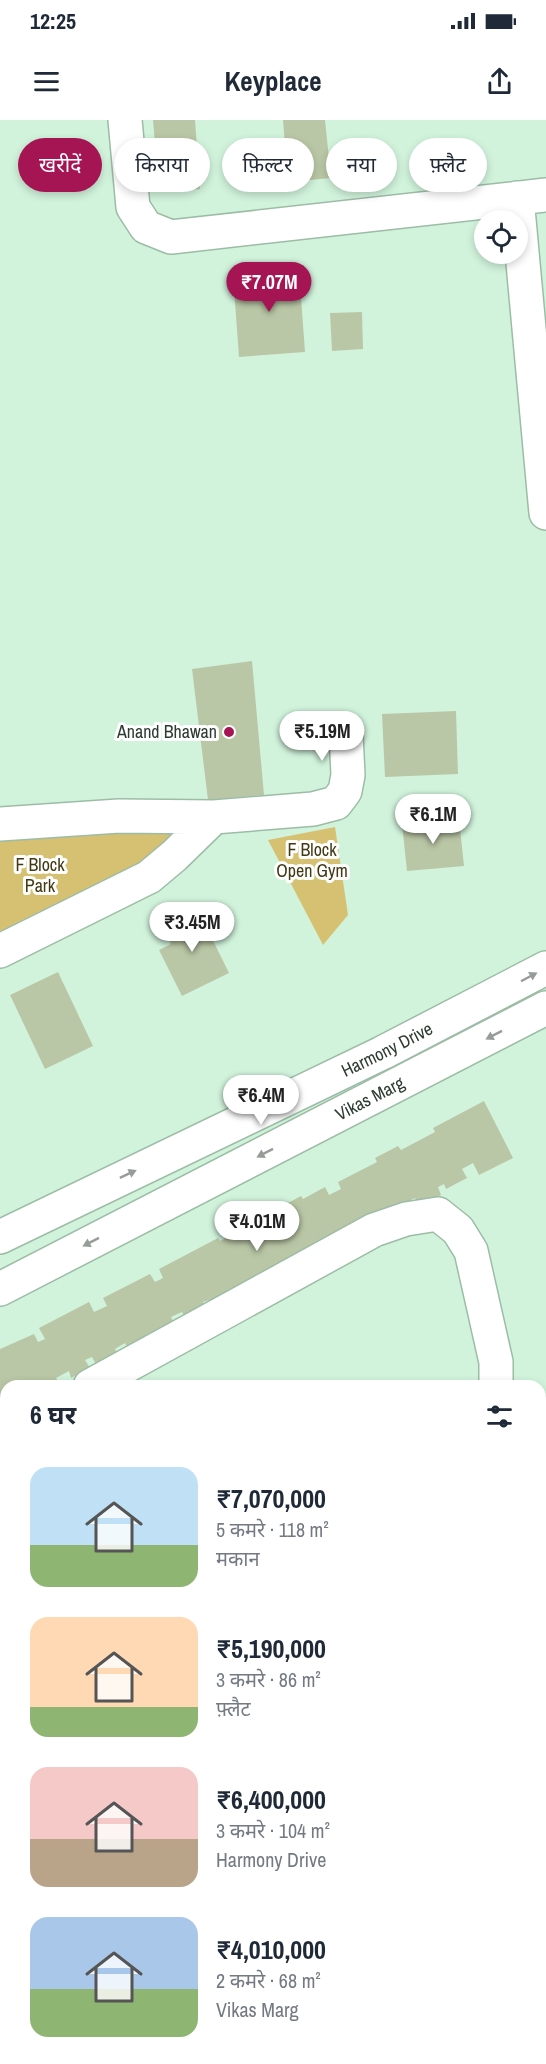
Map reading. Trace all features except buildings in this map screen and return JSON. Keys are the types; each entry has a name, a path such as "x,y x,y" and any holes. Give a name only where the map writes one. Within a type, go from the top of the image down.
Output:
{"street":[{"path":"125,120 133,207 146,227 171,237 532,197 546,513"},
{"path":"0,824 119,816 214,817 313,809 336,803 345,791 348,775 346,734"},
{"path":"0,951 149,877 214,817"},
{"name":"Harmony Drive","path":"0,1237 382,1053 546,968"},
{"name":"Vikas Marg","path":"0,1289 546,1008"},
{"path":"101,1380 374,1230 406,1219 438,1214 458,1230 471,1251 496,1362 496,1380"}],"green space":[{"name":"F Block Park","path":"191,827 148,867 0,940 0,839"},
{"name":"F Block Open Gym","path":"335,827 348,915 323,945 268,840"}],"place":[{"name":"Anand Bhawan","path":"229,732"}]}
